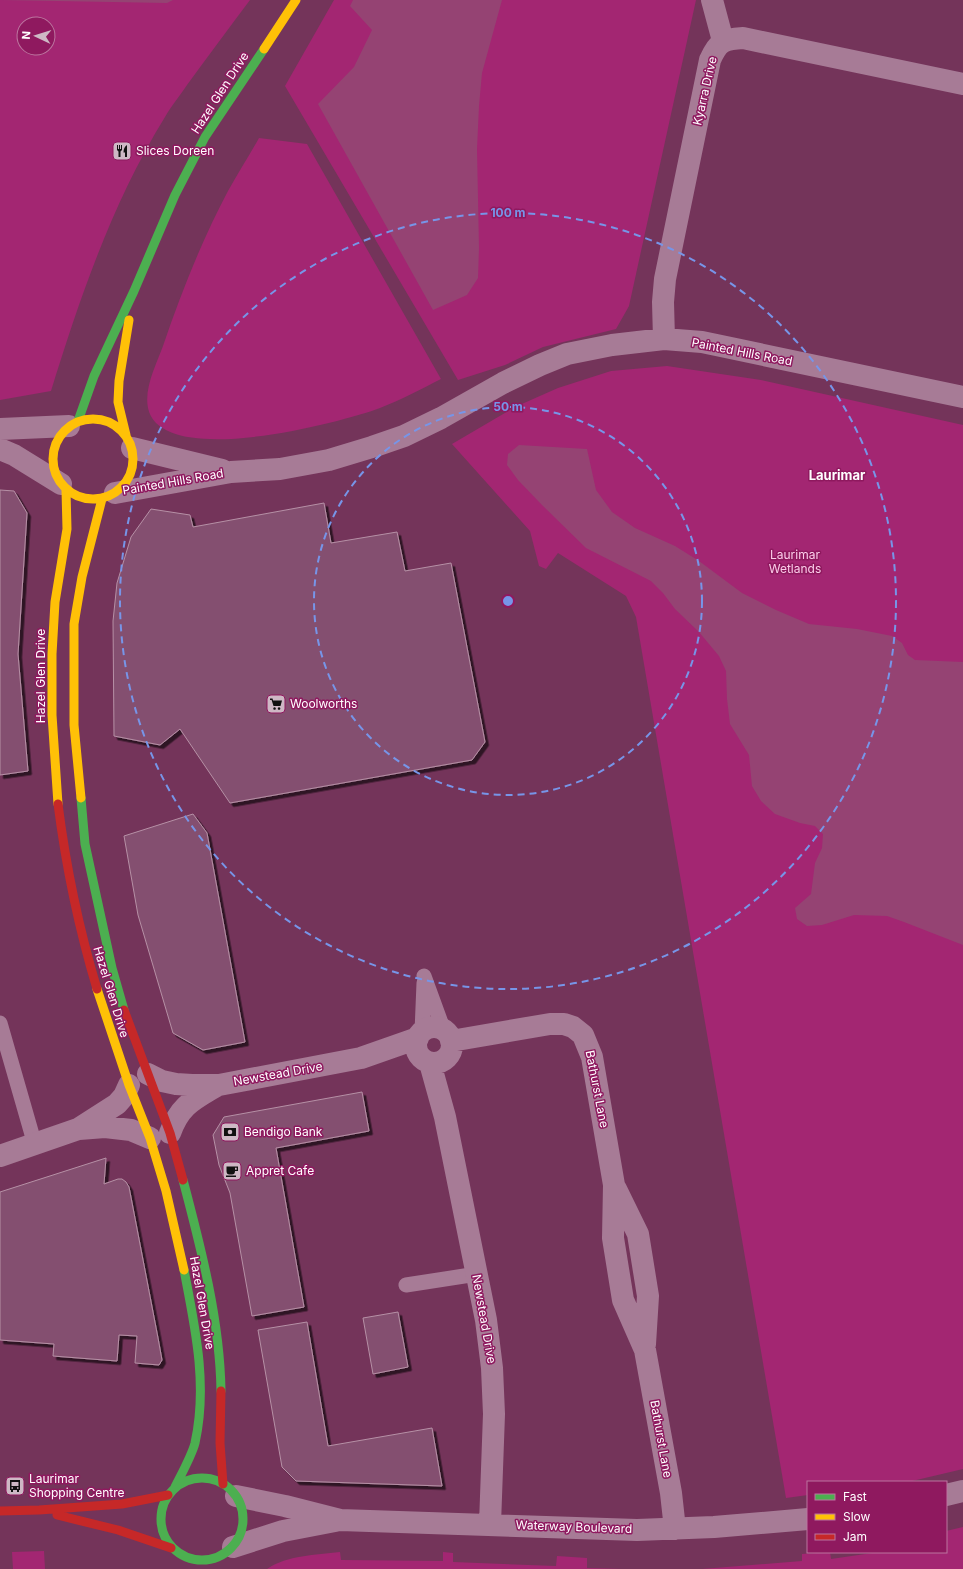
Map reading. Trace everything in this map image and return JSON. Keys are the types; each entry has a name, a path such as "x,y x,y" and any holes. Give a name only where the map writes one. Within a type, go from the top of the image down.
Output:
{"street":[{"name":"Hazel Glen Drive","path":"74,423 94,376 134,291 175,195 205,138 296,0"},
{"path":"712,0 723,41"},
{"name":"Kyarra Drive","path":"664,339 663,302 665,279 710,60 715,48 723,41 733,38 744,38 963,84"},
{"name":"Hazel Glen Drive","path":"129,442 118,402 119,381 134,291"},
{"name":"Painted Hills Road","path":"109,496 165,483 231,472 280,469 329,460 365,450 404,436 540,365 567,354 612,344 664,339 710,344 963,397"},
{"path":"0,429 74,423 91,418 105,420 116,426 129,442 133,460 131,473 124,484 109,496 90,500 77,497 14,455 0,449"},
{"path":"64,487 54,473 52,460 54,447 60,435 74,423"},
{"name":"Painted Hills Road","path":"129,442 231,472"},
{"name":"Hazel Glen Drive","path":"64,487 67,529 55,602 52,654 52,715 56,787 64,849 86,952 102,1007 129,1086 181,1171 210,1294 218,1350 221,1389 220,1443 230,1490"},
{"name":"Hazel Glen Drive","path":"109,496 82,577 74,624 73,696 79,786 85,844 112,968 128,1022 148,1074 160,1136 166,1192 179,1243 193,1316 200,1365 200,1407 194,1444 176,1487"},
{"name":"Bathurst Lane","path":"448,1041 550,1024 564,1024 573,1026 583,1035 592,1057 614,1185 612,1238 623,1300 645,1350 671,1493 675,1529"},
{"path":"439,1028 448,1041 441,1061 427,1061 419,1056 417,1050 420,1035 427,1029 439,1028"},
{"name":"Newstead Drive","path":"148,1074 162,1081 176,1084 219,1084 361,1058 420,1035"},
{"name":"Newstead Drive","path":"445,1116 448,1041"},
{"name":"Newstead Drive","path":"361,1058 427,1061 445,1116 486,1320 492,1368 494,1414 490,1524"},
{"name":"Newstead Drive","path":"160,1136 182,1110 195,1099 219,1084"},
{"path":"0,1156 78,1129 117,1104 124,1096 129,1086"},
{"path":"78,1129 105,1127 118,1128 160,1136"},
{"path":"39,1510 118,1530 171,1548 180,1555 192,1560 204,1561 228,1555 240,1535 243,1522 242,1508 230,1490 212,1479 199,1478 187,1481 176,1487 168,1495 162,1508 160,1522 164,1536 171,1548"},
{"name":"Waterway Boulevard","path":"230,1490 340,1520"},
{"path":"947,1495 963,1491"},
{"path":"0,1511 39,1510 122,1504 168,1495"},
{"name":"Waterway Boulevard","path":"228,1555 282,1531 340,1520 637,1530 675,1529 807,1518"},
{"path":"180,1555 185,1569"}],"lane":[{"path":"420,1035 424,976 448,1041"},
{"path":"0,1023 35,1145"},
{"path":"406,1285 477,1274"}],"green space":[{"path":"0,0 250,0 170,109 146,149 129,182 99,250 51,391 0,400"},
{"path":"334,0 696,0 629,306 616,329 543,347 505,365 458,380 285,86"},
{"path":"259,138 307,144 441,379 380,408 329,423 254,437 217,439 184,436 160,426 148,408 147,400 149,385 192,267 218,210"},
{"name":"Laurimar Wetlands","path":"667,366 761,380 963,425 963,1469 912,1481 807,1481 807,1495 786,1498 636,617 626,596 558,553 546,569 539,566 530,531 452,444 515,407 558,388 611,371"},
{"path":"963,1527 963,1569 702,1569 802,1561 802,1554 816,1553 830,1553 831,1559 872,1553 947,1553 947,1531"},
{"path":"44,1551 45,1569 13,1569 12,1552"},
{"path":"340,1552 341,1560 443,1561 443,1552 453,1553 453,1562 556,1566 557,1556 587,1558 587,1568 622,1569 267,1569 275,1564 293,1558"}],"shaded area":[{"path":"0,0 173,0 167,3"},
{"path":"353,0 502,0 482,73 479,106 477,149 479,248 478,278 467,295 433,310 318,104 354,67 372,30 350,6"},
{"path":"519,445 587,449 596,490 612,512 635,528 675,546 699,561 742,593 776,610 809,624 857,629 892,636 902,643 908,655 915,660 963,662 963,945 887,916 854,915 822,925 807,926 797,919 795,908 811,894 815,863 822,848 823,834 815,826 800,823 775,814 761,801 752,786 749,755 730,724 726,671 719,656 699,632 675,609 663,593 651,581 586,548 518,480 507,465 508,454"}],"building":[{"path":"0,490 14,491 27,513 18,654 28,771 0,775"},
{"path":"324,503 331,543 397,532 405,571 451,563 485,742 472,760 230,803 180,729 160,745 114,736 113,621 117,583 131,537 151,509 190,515 193,527"},
{"path":"193,814 207,833 245,1042 203,1050 173,1033 138,915 124,836"},
{"path":"362,1092 369,1131 276,1148 304,1307 252,1316 230,1193 219,1165 213,1135 224,1117"},
{"path":"106,1158 104,1184 122,1179 129,1187 162,1360 159,1365 135,1363 137,1336 119,1335 117,1361 53,1356 54,1344 0,1340 0,1192"},
{"path":"398,1312 408,1367 373,1374 363,1318"},
{"path":"307,1322 328,1446 432,1428 442,1486 296,1481 282,1467 258,1330"}],"traffic: fast":[{"path":"78,421 94,376 134,291 175,195 205,137 264,49"},
{"path":"81,798 85,844 112,968 124,1010"},
{"path":"183,1180 203,1258 213,1311 220,1365 221,1391"},
{"path":"175,1487 194,1448 199,1421 200,1400 200,1378 196,1334 184,1270"},
{"path":"202,1478 218,1481 231,1490 240,1503 243,1519 240,1535 231,1548 218,1557 202,1560 186,1557 173,1548 164,1535 161,1519 164,1503 173,1490 186,1481 202,1478"}],"traffic: slow":[{"path":"264,49 296,0"},
{"path":"126,435 118,402 119,381 129,320"},
{"path":"85,419 101,419 122,430 133,451 133,459 133,467 122,488 101,499 85,499 71,493 64,488 59,481 53,467 53,451 59,437 64,430 71,425 85,419"},
{"path":"58,804 52,715 52,654 55,602 67,529 66,490"},
{"path":"81,798 74,725 74,624 82,577 102,499"},
{"path":"97,989 129,1085 150,1138 166,1191 184,1270"}],"traffic: jam":[{"path":"58,804 74,898 84,944 97,989"},
{"path":"124,1010 170,1133 183,1180"},
{"path":"221,1391 220,1443 223,1484"},
{"path":"0,1511 39,1510 122,1504 168,1495"},
{"path":"57,1515 118,1530 171,1548"}],"place":[{"name":"Slices Doreen","path":"122,151"},
{"name":"Woolworths","path":"276,704"},
{"name":"Bendigo Bank","path":"230,1132"},
{"name":"Appret Cafe","path":"232,1171"},
{"name":"Laurimar Shopping Centre","path":"15,1486"}],"district":[{"name":"Laurimar","path":"837,475"}]}
